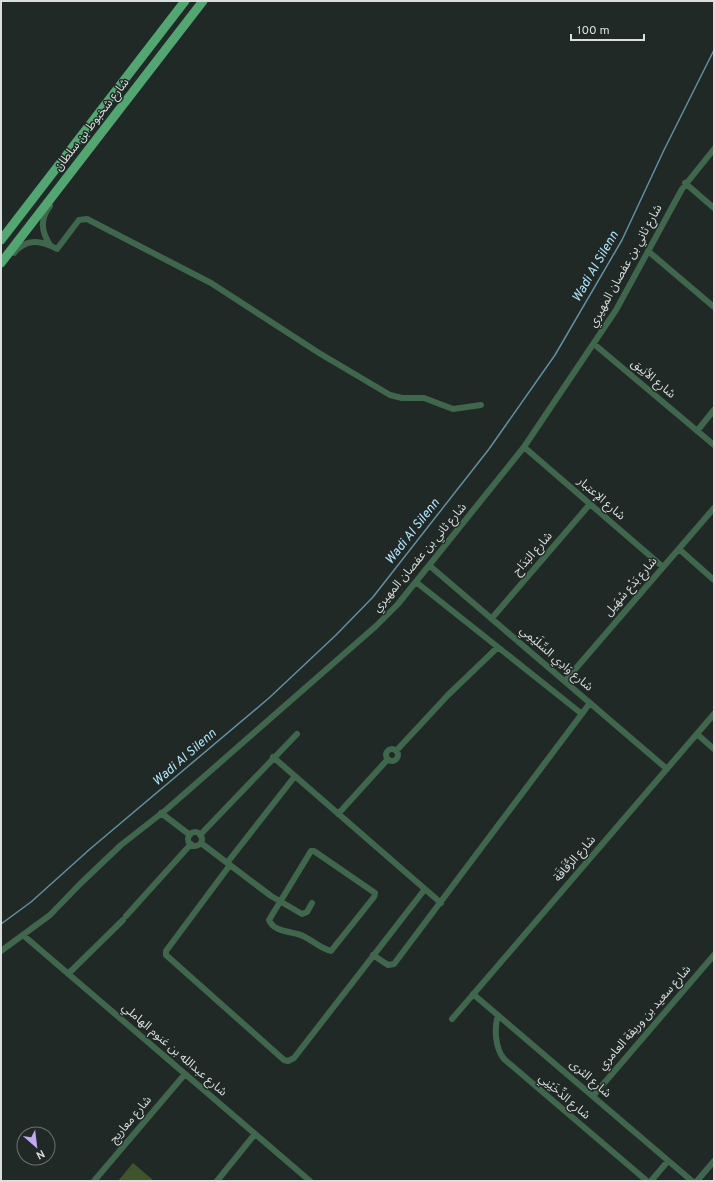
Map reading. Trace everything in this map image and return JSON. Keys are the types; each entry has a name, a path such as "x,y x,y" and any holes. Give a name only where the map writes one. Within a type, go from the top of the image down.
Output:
{"main road":[{"name":"شارع شخبوط بن سلطان","path":"1,240 185,1"},
{"name":"شارع شخبوط بن سلطان","path":"1,263 203,1"}],"street":[{"name":"شارع ثاني بن عفصان المهيري","path":"1,951 50,915 121,845 161,813 384,619 430,566 524,447 622,300 685,183 714,149"},
{"path":"50,245 44,234 42,221 47,211 63,189 69,175"},
{"path":"685,183 714,208"},
{"path":"1,268 19,247 27,242 50,245 57,249 79,220 87,219 211,283 319,353 390,395 402,398 424,398 453,409 481,405"},
{"path":"648,251 714,307"},
{"name":"شارع الأنِيق","path":"594,344 714,446"},
{"path":"697,431 714,410"},
{"name":"شارع الإعتبار","path":"524,447 663,567"},
{"name":"شارع البَدَاح","path":"492,618 590,504"},
{"name":"شارع بَدْع سْهَيل","path":"565,681 714,508"},
{"path":"678,549 714,580"},
{"name":"شارع وَادِي السِّلَيْمِي","path":"430,566 667,769"},
{"path":"416,582 497,648 582,714"},
{"path":"338,814 388,759 386,756 389,750 396,751 448,695 497,648"},
{"path":"373,955 388,965 393,966 590,703"},
{"name":"شارع الرُّفَاقَة","path":"452,1019 714,714"},
{"path":"200,835 273,757 297,734"},
{"path":"697,734 714,749"},
{"path":"273,757 441,903"},
{"path":"295,776 166,951 166,955 284,1060 288,1061 294,1058 425,889"},
{"path":"161,813 190,836"},
{"path":"190,836 196,833 200,835"},
{"path":"200,835 202,839 201,843"},
{"path":"190,836 189,840 191,844"},
{"path":"201,843 279,902 302,914 307,912 312,903"},
{"path":"191,844 196,846 201,843"},
{"path":"68,974 124,918 191,844"},
{"path":"312,851 374,893 374,897 331,951 303,936 287,932 271,924 270,918 279,902 308,853 312,851"},
{"name":"شارع عبدالله بن غنوم الهاملي","path":"23,935 310,1181"},
{"name":"شارع سعيد بن وريقة العامري","path":"593,1096 714,955"},
{"name":"شارع الثرى","path":"473,994 692,1181"},
{"name":"شارع الدِّخَيْنِي","path":"498,1015 496,1026 498,1045 504,1059 646,1181"},
{"name":"شارع معاريج","path":"94,1181 185,1074"},
{"path":"217,1181 255,1134"},
{"path":"651,1181 668,1161"},
{"path":"697,1181 714,1161"}],"green space":[{"path":"133,1163 154,1181 118,1181"}],"waterway":[{"name":"Wadi Al Silenn","path":"1,924 31,902 90,849 269,698 336,635 373,597 489,449 555,355 622,240 664,150 714,50"}]}
